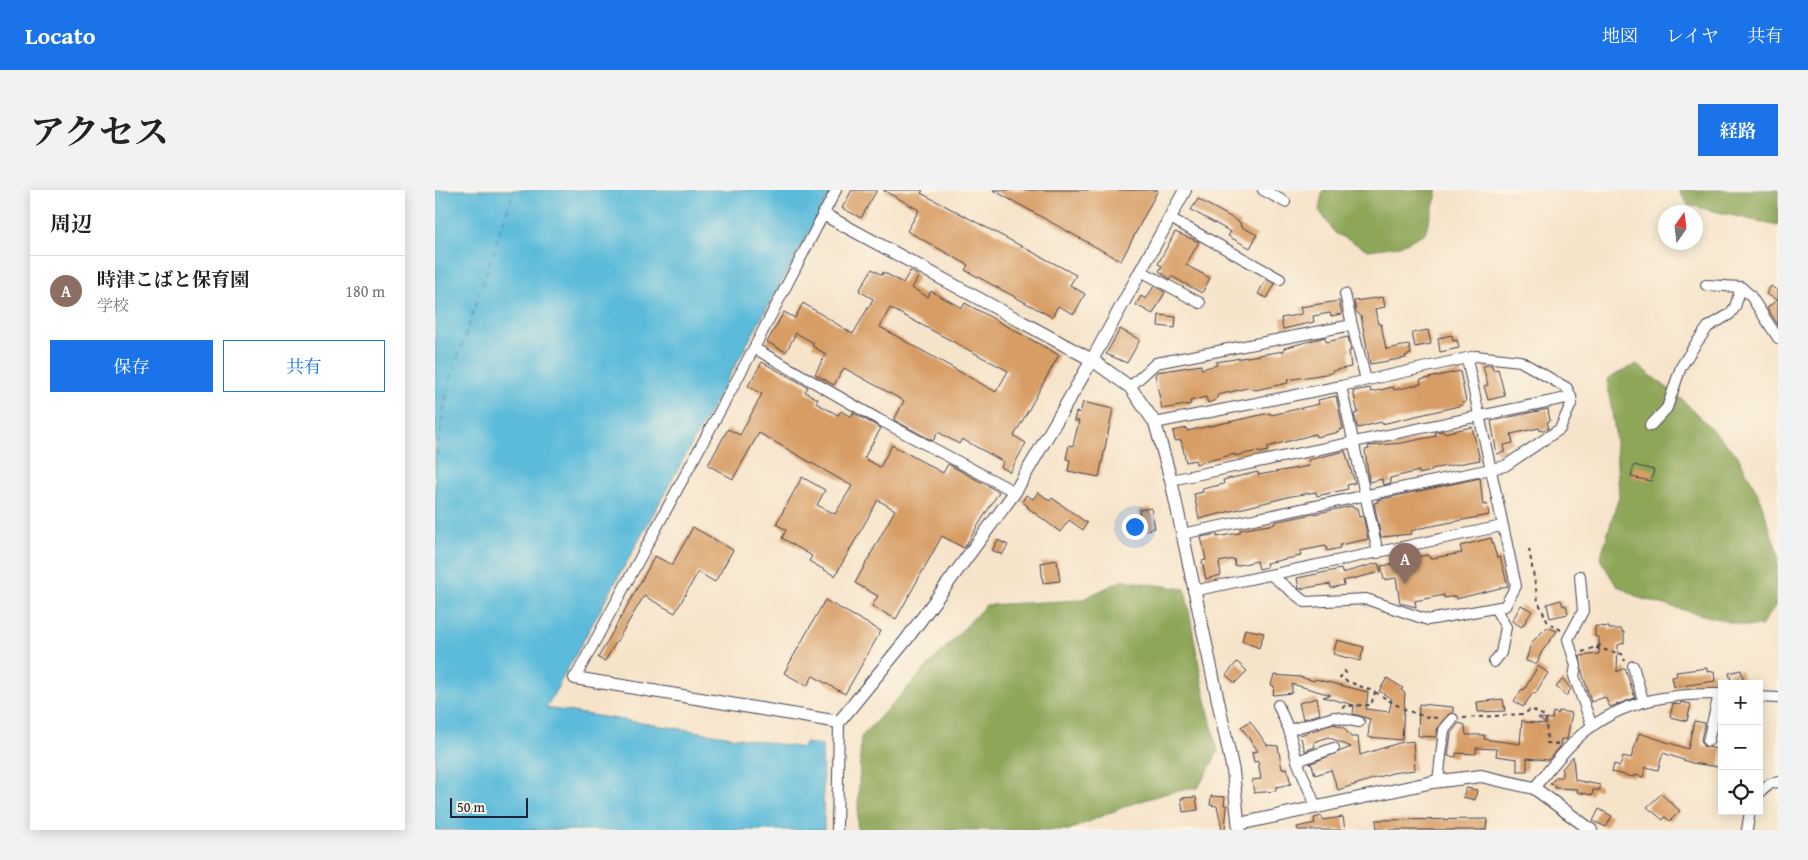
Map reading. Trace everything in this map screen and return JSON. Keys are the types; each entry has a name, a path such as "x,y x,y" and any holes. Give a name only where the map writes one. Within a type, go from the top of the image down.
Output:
{"street":[{"path":"837,190 754,348 575,678 839,722"},
{"path":"837,830 839,722 906,640 1015,492 1092,360 1185,190"},
{"path":"1263,190 1285,202"},
{"path":"823,214 1092,360 1130,387 1155,423 1171,480 1193,591 1233,770 1239,827 1315,807 1438,781 1481,776 1534,788 1591,830"},
{"path":"1170,218 1280,279"},
{"path":"1141,271 1200,303"},
{"path":"1706,285 1741,287 1750,295 1778,338"},
{"path":"1650,426 1667,408 1681,367 1695,345 1709,327 1730,314 1735,307 1741,287"},
{"path":"1345,294 1366,380"},
{"path":"1130,387 1156,363 1352,325"},
{"path":"754,348 878,419 1015,492"},
{"path":"1155,423 1341,386 1476,356 1520,361 1567,388 1571,397 1572,402 1560,429 1505,466 1182,534"},
{"path":"1271,575 1305,602 1366,600 1428,620 1505,606 1517,586 1489,469 1467,359"},
{"path":"1341,386 1379,552"},
{"path":"1171,480 1479,414 1571,397"},
{"path":"1193,591 1502,526"},
{"path":"1580,576 1583,611 1568,639 1576,666 1574,676 1592,726"},
{"path":"1494,662 1501,653 1506,626 1495,608"},
{"path":"1633,666 1643,700"},
{"path":"1534,788 1572,745 1592,726 1621,708 1643,700 1718,694"},
{"path":"1763,697 1778,698"},
{"path":"1708,741 1718,702"},
{"path":"1278,704 1289,730 1297,761 1315,807"},
{"path":"1289,730 1334,717 1359,722"},
{"path":"1438,781 1444,730 1453,718"},
{"path":"1297,761 1333,748"},
{"path":"1763,791 1771,784 1778,782"},
{"path":"1747,830 1749,815"}],"path":[{"path":"1529,548 1537,601 1548,623 1569,634"},
{"path":"1573,655 1601,645"},
{"path":"1596,648 1622,654 1625,663 1633,666"},
{"path":"1343,668 1346,673 1340,677 1344,680 1371,689 1411,713 1427,718 1453,718 1524,714 1531,710 1546,717 1547,743 1572,745"},
{"path":"1334,717 1345,706 1371,706 1375,692"}],"green space":[{"path":"1323,190 1437,190 1437,194 1425,233 1400,246 1368,250 1335,233 1319,210"},
{"path":"1679,190 1778,190 1778,226 1703,208 1703,205 1688,205"},
{"path":"1636,364 1683,400 1738,456 1759,496 1778,554 1775,606 1761,626 1744,626 1639,598 1616,585 1600,559 1619,496 1615,432 1607,379"},
{"path":"1123,580 1185,589 1204,692 1218,752 1198,788 1171,792 1131,804 1069,830 857,830 861,737 986,605 1081,600"}],"water":[{"path":"435,190 832,190 546,708 803,748 805,743 822,745 824,830 435,830"}],"building":[{"path":"852,190 877,190 861,218 842,208"},
{"path":"883,190 923,190 921,193 1076,275 1070,285 1085,294 1074,314 1058,306 1052,317 965,270 968,265 907,231 919,210"},
{"path":"993,190 1158,190 1121,261"},
{"path":"1198,199 1241,223 1240,226 1257,235 1250,248 1228,236 1231,232 1191,210"},
{"path":"1175,232 1199,242 1186,265 1210,278 1202,293 1171,276 1170,279 1159,271 1162,266 1158,264"},
{"path":"872,269 882,275 883,272 903,283 910,271 919,276 912,288 928,297 931,291 962,308 965,303 1059,355 1014,436 1026,443 1010,472 1001,467 1004,462 962,439 959,444 938,432 933,441 894,420 904,401 844,368 834,385 815,374 826,354 812,346 814,343 796,333 786,352 767,342 784,312 795,318 803,303 853,334 873,299 859,291","holes":["890,308 1008,371 996,392 880,327"]},
{"path":"1266,279 1275,284 1267,298 1258,294"},
{"path":"1154,286 1165,292 1153,314 1136,305 1141,296 1146,299"},
{"path":"1771,286 1778,291 1778,325 1767,308 1777,300 1766,294"},
{"path":"1383,297 1385,307 1375,309 1378,324 1381,324 1386,349 1409,345 1411,354 1405,356 1406,358 1370,364 1361,316 1356,312 1354,301"},
{"path":"1339,301 1342,314 1331,316 1330,313 1313,316 1314,322 1283,329 1281,318 1302,314 1300,307"},
{"path":"1159,315 1176,317 1175,328 1158,326"},
{"path":"1120,329 1140,340 1127,363 1106,354"},
{"path":"1428,330 1431,344 1415,347 1412,333"},
{"path":"1452,335 1453,341 1457,340 1459,348 1440,352 1438,338"},
{"path":"1325,337 1326,342 1348,337 1351,351 1349,351 1351,367 1332,371 1332,373 1287,380 1288,383 1256,390 1247,388 1218,395 1216,400 1208,403 1206,397 1190,401 1191,404 1162,409 1155,375 1157,372 1201,365 1201,369 1217,365 1216,362 1284,351 1284,348"},
{"path":"762,362 808,387 805,392 818,399 816,403 838,415 841,411 851,417 853,413 881,428 864,458 880,467 892,445 943,473 948,464 999,492 964,548 942,536 896,619 872,606 878,596 855,583 895,510 878,500 835,576 809,561 812,556 782,538 786,530 776,524 802,477 825,490 817,505 835,514 852,486 759,433 733,479 708,465 728,429 740,435 762,394 748,386"},
{"path":"1492,365 1493,370 1498,369 1505,396 1488,400 1484,386 1488,385 1483,366"},
{"path":"1460,371 1466,402 1462,403 1463,405 1358,428 1354,414 1358,413 1353,391 1370,388 1371,392 1393,387 1394,390 1421,384 1420,380"},
{"path":"1336,396 1343,429 1339,430 1340,432 1316,437 1315,434 1267,447 1268,451 1235,456 1235,454 1196,464 1195,460 1186,462 1181,440 1175,441 1173,431 1187,428 1187,431 1270,413 1271,415 1319,404 1318,400"},
{"path":"1083,402 1113,409 1099,477 1068,471 1070,460 1066,459 1069,445 1073,446 1079,421 1074,421 1076,412 1080,413"},
{"path":"1548,409 1550,421 1547,422 1549,428 1540,431 1539,428 1511,434 1513,443 1504,445 1505,452 1497,454 1491,421"},
{"path":"1472,427 1480,460 1431,469 1432,471 1419,474 1419,471 1390,478 1391,483 1383,485 1382,479 1369,482 1365,450 1369,449 1368,446 1402,443 1436,436 1435,432 1443,431 1444,433"},
{"path":"1345,451 1355,483 1347,485 1348,489 1317,496 1316,492 1292,496 1199,519 1194,494 1203,492 1202,489 1224,484 1223,480 1258,472 1258,475 1309,466 1308,460"},
{"path":"1634,465 1654,470 1651,481 1631,477"},
{"path":"1480,478 1483,505 1487,504 1489,515 1421,528 1411,531 1412,534 1381,537 1374,503 1378,502 1377,500"},
{"path":"1038,492 1050,501 1052,498 1087,523 1083,530 1069,520 1060,532 1022,502 1026,495 1033,499"},
{"path":"1352,506 1357,508 1359,517 1363,516 1368,539 1340,545 1340,548 1327,551 1326,546 1300,551 1301,556 1266,563 1267,567 1259,569 1257,561 1235,566 1234,559 1219,562 1221,575 1206,579 1202,561 1206,560 1201,537 1217,534 1217,537 1240,533 1240,530"},
{"path":"1151,508 1155,528 1143,531 1139,510"},
{"path":"693,527 733,550 715,582 698,572 675,613 644,596 605,661 598,658 655,556 672,565"},
{"path":"1491,538 1497,558 1500,557 1508,586 1456,599 1456,596 1444,598 1444,595 1415,601 1416,607 1400,603 1396,578 1384,580 1381,566 1400,563 1399,559 1429,555 1429,558 1433,558 1462,553 1460,546"},
{"path":"998,540 1008,545 1002,555 992,550"},
{"path":"1057,560 1060,581 1043,583 1041,563"},
{"path":"1378,563 1381,572 1343,581 1344,585 1331,588 1330,584 1299,589 1297,578 1341,569 1342,573"},
{"path":"825,600 881,631 845,694 813,676 807,686 784,673"},
{"path":"1561,600 1563,606 1566,605 1568,614 1550,618 1547,604"},
{"path":"1521,605 1532,611 1522,627 1512,621"},
{"path":"1595,626 1622,629 1622,632 1624,632 1624,643 1618,645 1617,672 1625,668 1635,698 1610,707 1605,697 1591,702 1582,672 1580,656 1599,654 1599,637 1595,637"},
{"path":"1547,627 1557,631 1541,653 1537,664 1526,661 1531,643"},
{"path":"1245,629 1264,633 1259,648 1242,641"},
{"path":"1337,640 1364,647 1360,661 1333,654"},
{"path":"1237,662 1247,671 1235,683 1226,675"},
{"path":"1538,666 1548,673 1535,694 1533,693 1523,707 1514,701 1522,689 1524,690"},
{"path":"1707,668 1707,672 1714,671 1715,681 1674,687 1672,677 1677,676 1676,672"},
{"path":"1741,670 1744,680 1731,680 1729,673"},
{"path":"1274,675 1300,677 1314,681 1315,679 1368,692 1366,709 1389,712 1392,699 1379,691 1387,678 1403,688 1401,690 1405,693 1402,740 1368,737 1370,719 1353,714 1354,705 1323,697 1331,695 1292,684 1292,693 1273,695 1274,686 1271,685"},
{"path":"1563,679 1571,689 1566,696 1556,687"},
{"path":"1317,698 1320,714 1303,719 1299,703"},
{"path":"1503,699 1505,711 1478,712 1477,702"},
{"path":"1681,702 1691,704 1687,721 1670,717 1673,703 1680,705"},
{"path":"1419,704 1453,707 1453,712 1438,726 1436,737 1418,736"},
{"path":"1559,711 1572,713 1567,739 1561,739 1560,747 1548,760 1527,758 1527,771 1517,771 1517,759 1496,756 1497,749 1476,748 1476,754 1456,753 1456,757 1448,756 1451,733 1459,723 1465,725 1466,735 1485,735 1484,739 1520,744 1522,720 1525,722 1547,724 1538,718 1552,719 1553,712 1558,714"},
{"path":"1250,721 1267,745 1278,746 1282,769 1287,768 1291,784 1276,787 1276,791 1254,793 1252,780 1261,779 1258,761 1254,762 1252,752 1258,751 1241,727"},
{"path":"1694,721 1705,723 1701,739 1703,746 1718,749 1718,767 1692,763 1663,753 1658,770 1646,767 1643,777 1634,775 1633,777 1612,772 1614,764 1620,766 1623,756 1631,758 1639,733 1688,749"},
{"path":"1334,724 1344,728 1351,737 1358,737 1360,755 1399,743 1413,741 1415,770 1392,773 1338,790 1331,770 1315,775 1312,765 1309,764 1351,747 1328,737 1314,742 1315,747 1305,751 1300,735"},
{"path":"1573,756 1575,780 1600,785 1600,790 1593,790 1592,795 1577,792 1578,789 1555,788 1555,785 1550,784 1556,777 1562,777 1562,769"},
{"path":"1466,788 1477,790 1475,800 1463,797"},
{"path":"1661,794 1680,811 1670,821 1665,817 1663,820 1647,807"},
{"path":"1211,796 1225,797 1224,805 1227,806 1225,830 1222,830 1217,806 1210,805"},
{"path":"1196,797 1198,810 1183,812 1181,798"},
{"path":"1599,809 1612,816 1606,827 1593,821"},
{"path":"1322,816 1323,820 1343,817 1345,830 1298,830 1297,827 1315,823 1314,818"},
{"path":"1487,819 1486,830 1377,830 1376,820"}],"ferry route":[{"path":"435,466 447,390 514,190"}],"place":[{"name":"時津こばと保育園","path":"1405,584"}]}
